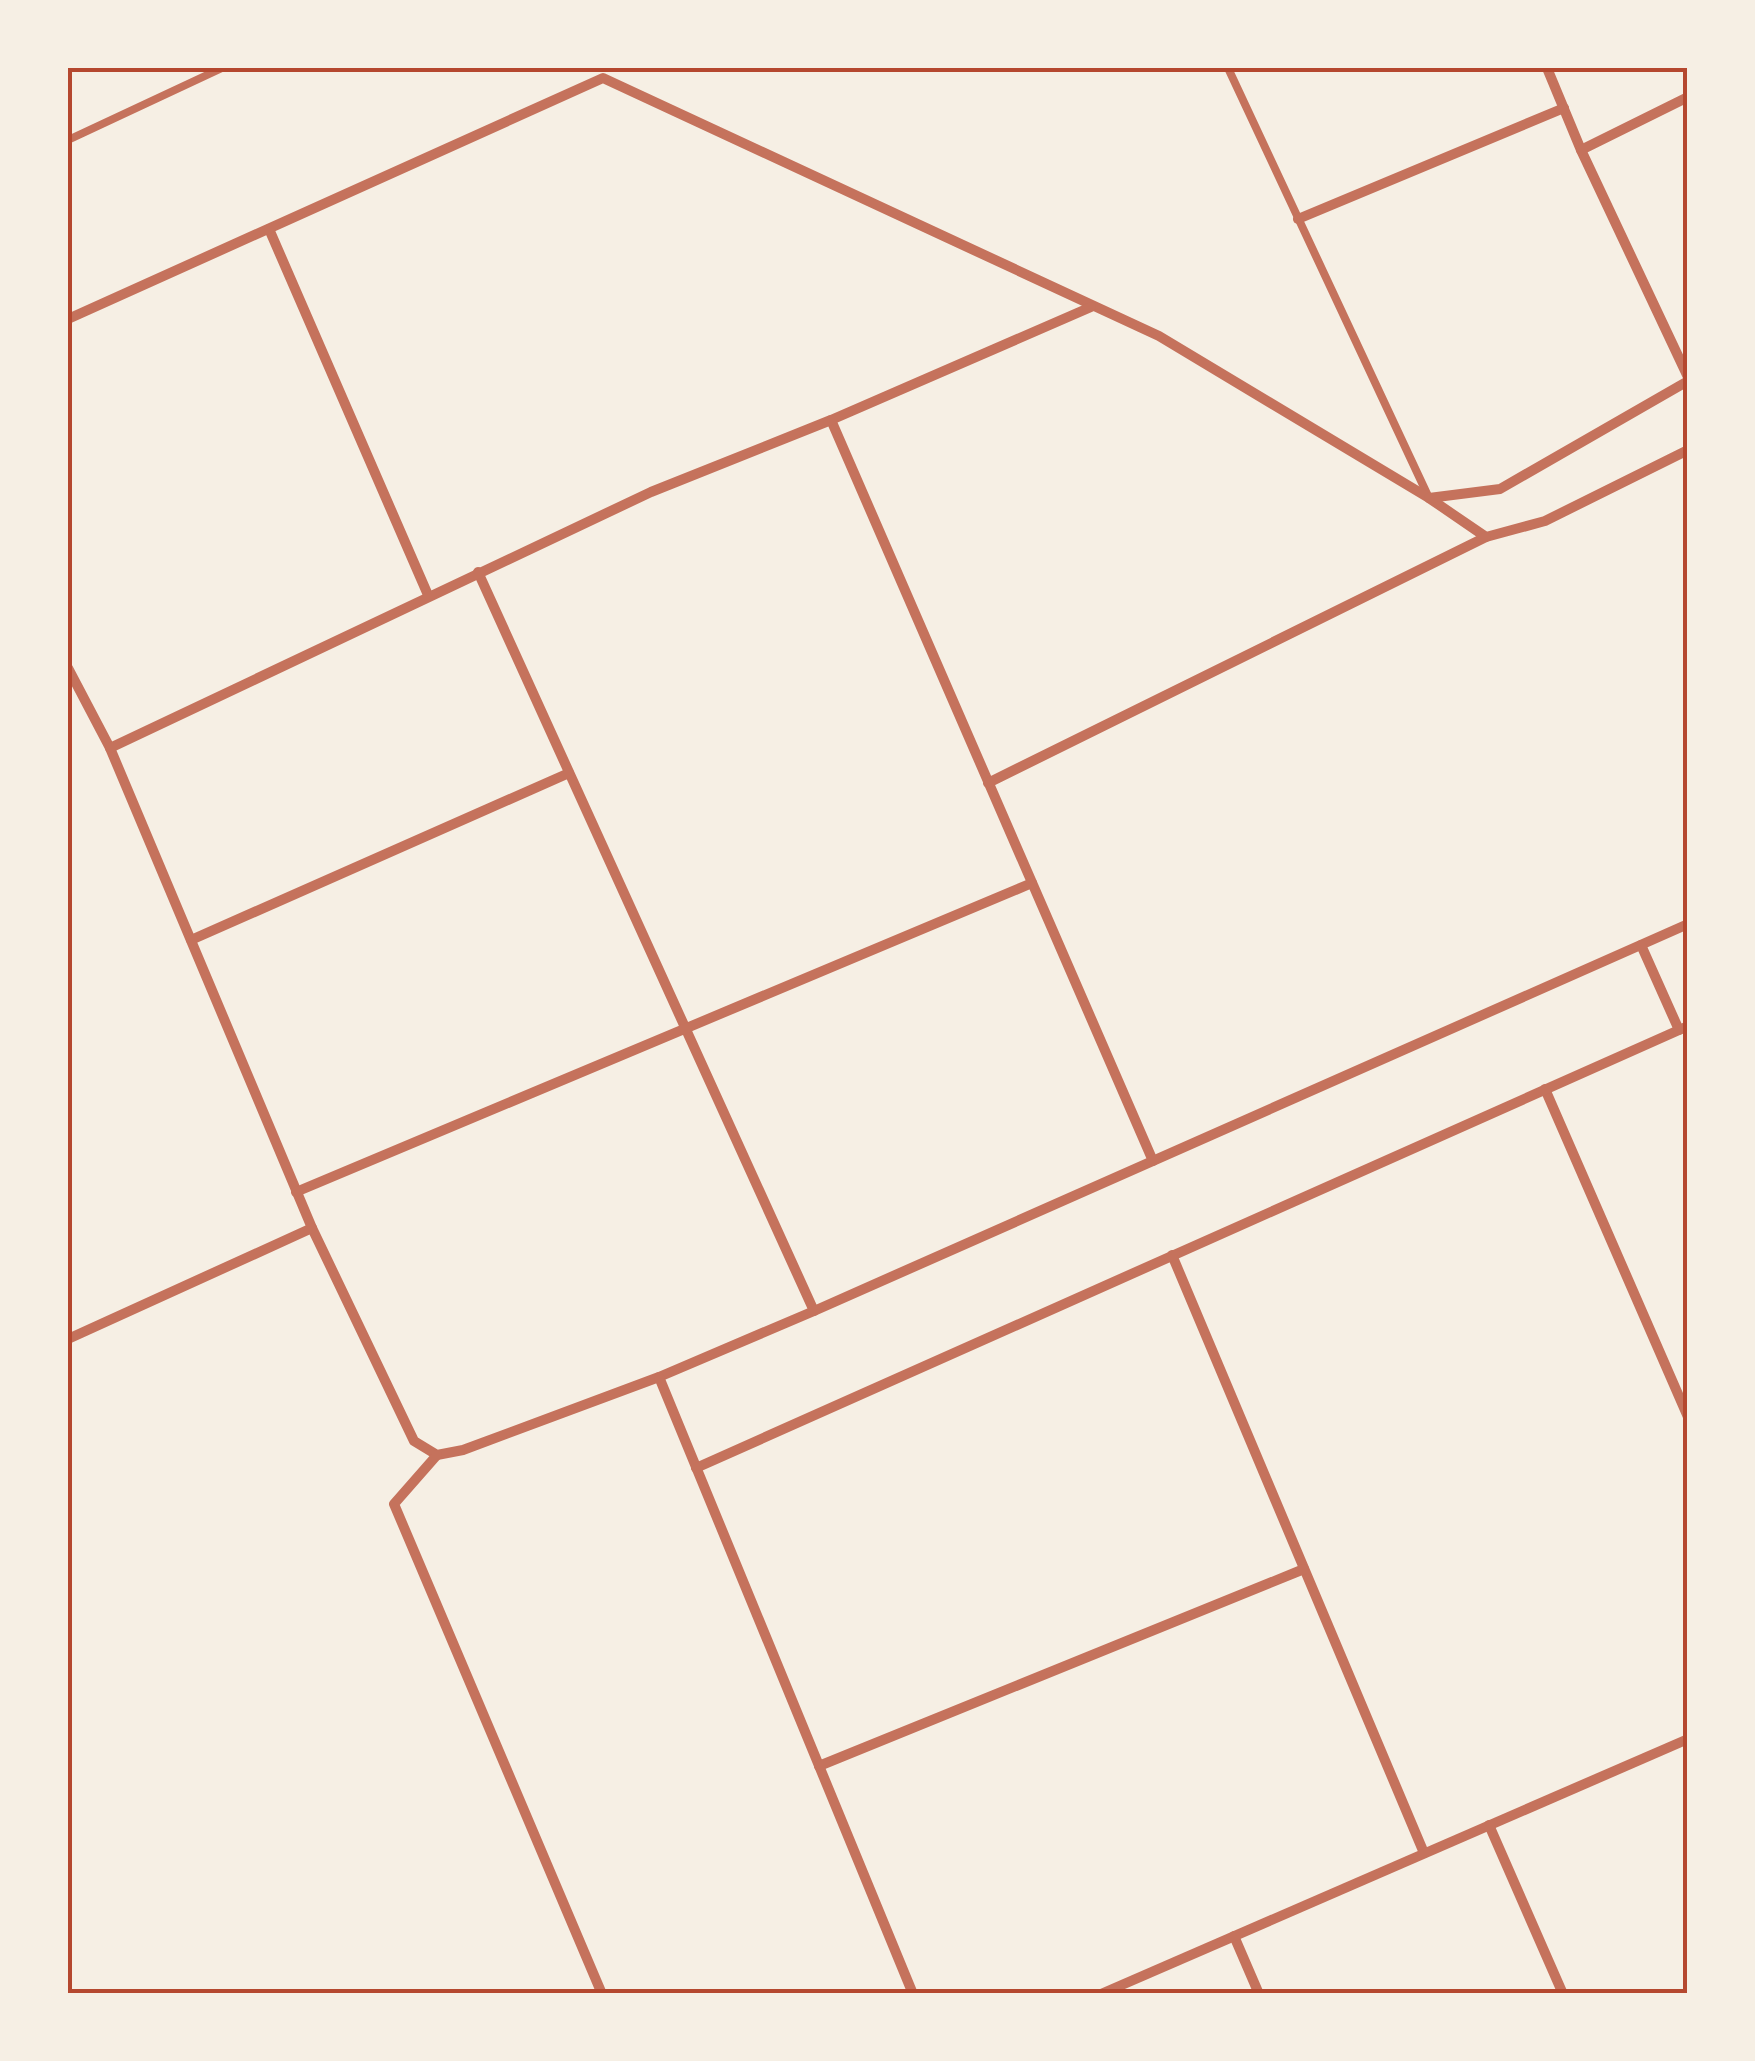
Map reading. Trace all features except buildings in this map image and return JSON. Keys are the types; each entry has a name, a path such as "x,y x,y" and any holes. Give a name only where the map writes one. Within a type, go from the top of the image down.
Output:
{"street":[{"path":"1429,498 1500,489 1688,379 1547,68"},
{"path":"68,319 600,73 1159,336 1429,498 1486,537"},
{"path":"1581,150 1688,97"},
{"path":"1298,220 1564,108"},
{"path":"269,228 428,595"},
{"path":"110,748 651,492 832,420 1091,307"},
{"path":"832,420 1154,1161"},
{"path":"988,783 1486,537 1545,521 1688,450"},
{"path":"478,572 814,1311"},
{"path":"68,668 110,748 312,1228 414,1441 437,1455"},
{"path":"191,940 569,773"},
{"path":"296,1192 1032,883"},
{"path":"602,1994 394,1504 437,1455 463,1450 658,1377 814,1311 1688,924"},
{"path":"696,1468 1683,1028 1641,945"},
{"path":"1545,1089 1688,1417"},
{"path":"68,1340 312,1228"},
{"path":"1172,1256 1424,1853"},
{"path":"658,1377 913,1994"},
{"path":"819,1766 1304,1569"},
{"path":"1101,1994 1688,1738"},
{"path":"1489,1825 1563,1994"},
{"path":"1234,1936 1259,1994"}],"lane":[{"path":"68,140 222,68"},
{"path":"1228,68 1429,498"}]}
